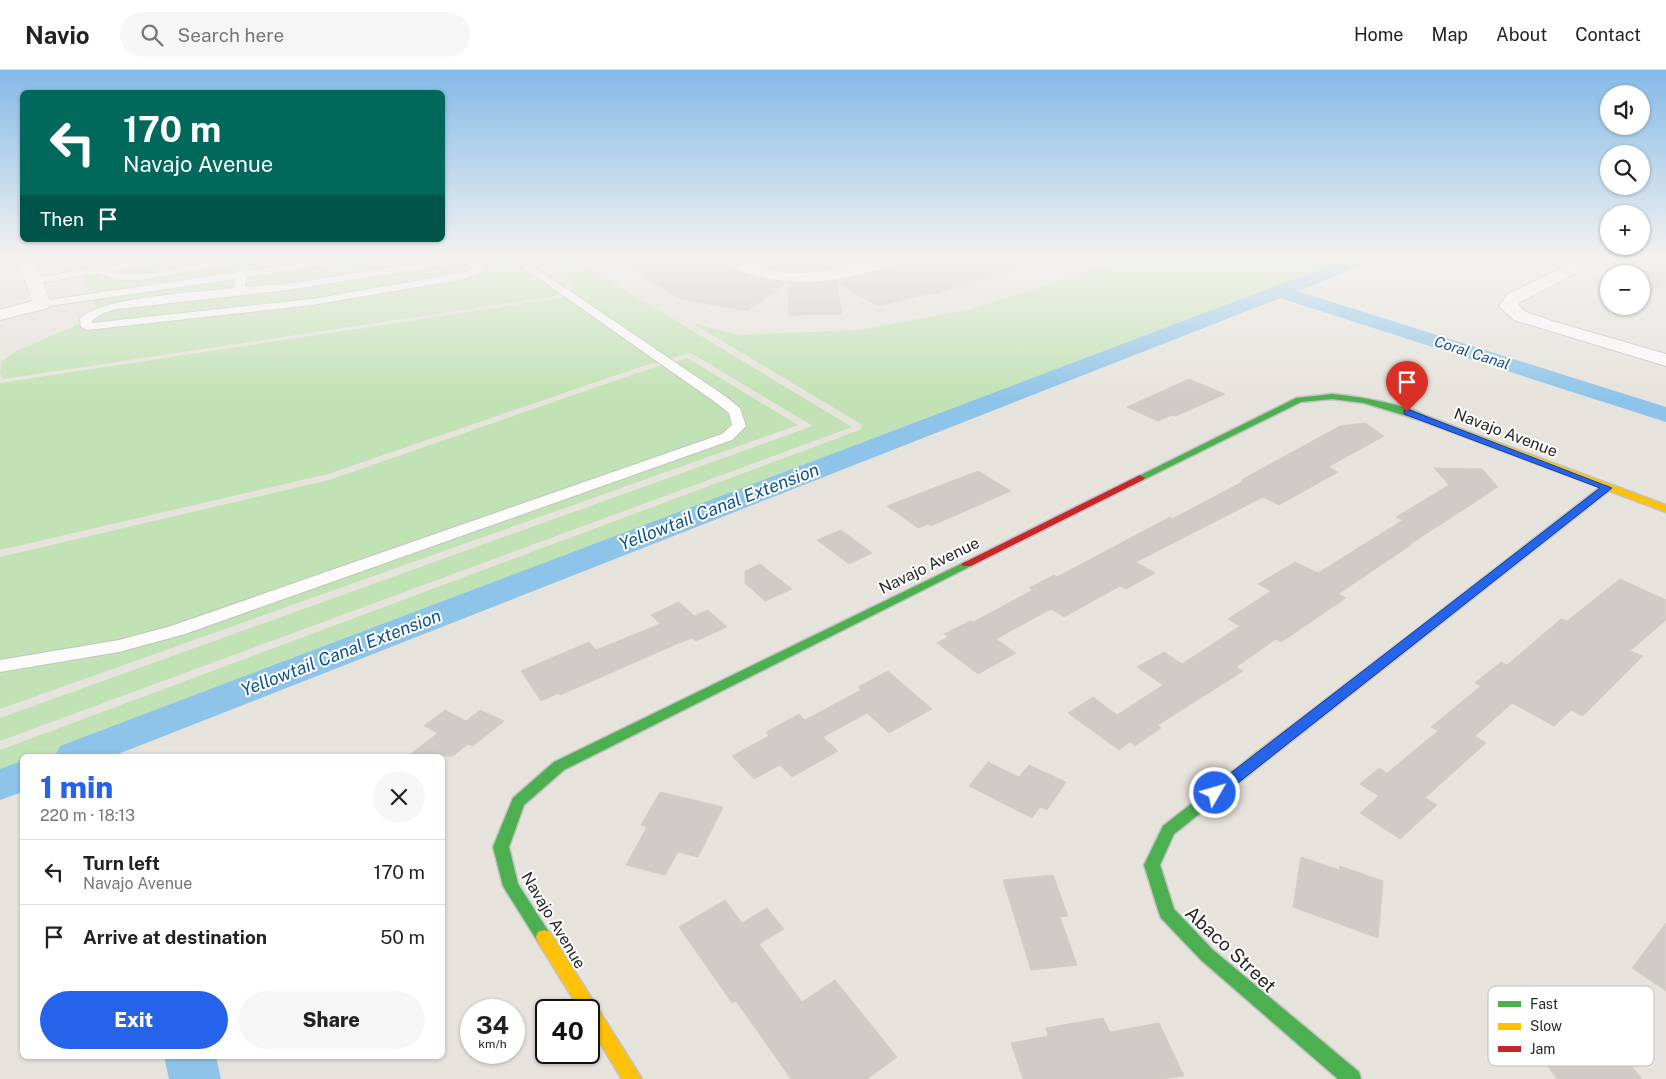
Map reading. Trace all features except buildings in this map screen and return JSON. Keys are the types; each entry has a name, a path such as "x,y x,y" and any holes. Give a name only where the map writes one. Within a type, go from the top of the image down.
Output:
{"street":[{"path":"0,315 38,305"},
{"path":"1509,305 1520,316 1666,360"},
{"name":"Navajo Avenue","path":"633,1079 511,886 501,847 518,802 559,766 1299,400 1319,395 1350,396 1389,405 1666,509"},
{"name":"Abaco Street","path":"1352,1079 1208,955 1167,912 1152,865 1168,830 1607,488"}],"lane":[{"path":"123,305 99,311 86,319 87,327 284,305"},
{"path":"0,666 119,646 178,630 727,437 740,426 735,411 720,399 583,305"}],"green space":[{"path":"95,305 495,305 3,379 0,373 1,362 16,351 89,320 98,311"},
{"path":"514,305 650,305 852,427 0,741 0,718 813,426 691,353 637,368 328,474 0,550 0,383"},
{"path":"983,305 1253,305 99,754 20,754 20,785 0,793 0,750 862,429 861,424 692,323 738,335 858,330 968,310"},
{"path":"687,358 798,425 0,709 0,557 329,480 643,371"}],"waterway":[{"name":"Yellowtail Canal Extension","path":"79,754 1243,305"},
{"name":"Coral Canal","path":"1322,305 1666,415"},
{"name":"Yellowtail Canal Extension","path":"0,785 20,777"},
{"path":"191,1059 195,1079"}],"traffic: fast":[{"path":"1140,478 1299,400 1332,397 1364,400 1426,419"},
{"path":"1427,628 1607,487"},
{"path":"544,937 511,886 501,847 518,802 559,766 967,564"},
{"path":"1261,757 1168,830 1152,865 1167,913 1207,955 1352,1079"}],"traffic: slow":[{"path":"1426,419 1666,509"},
{"path":"544,937 633,1079"}],"traffic: jam":[{"path":"967,564 1140,478"},
{"path":"1261,757 1427,628"}],"route":[{"path":"1215,793 1607,488 1407,412"}]}
